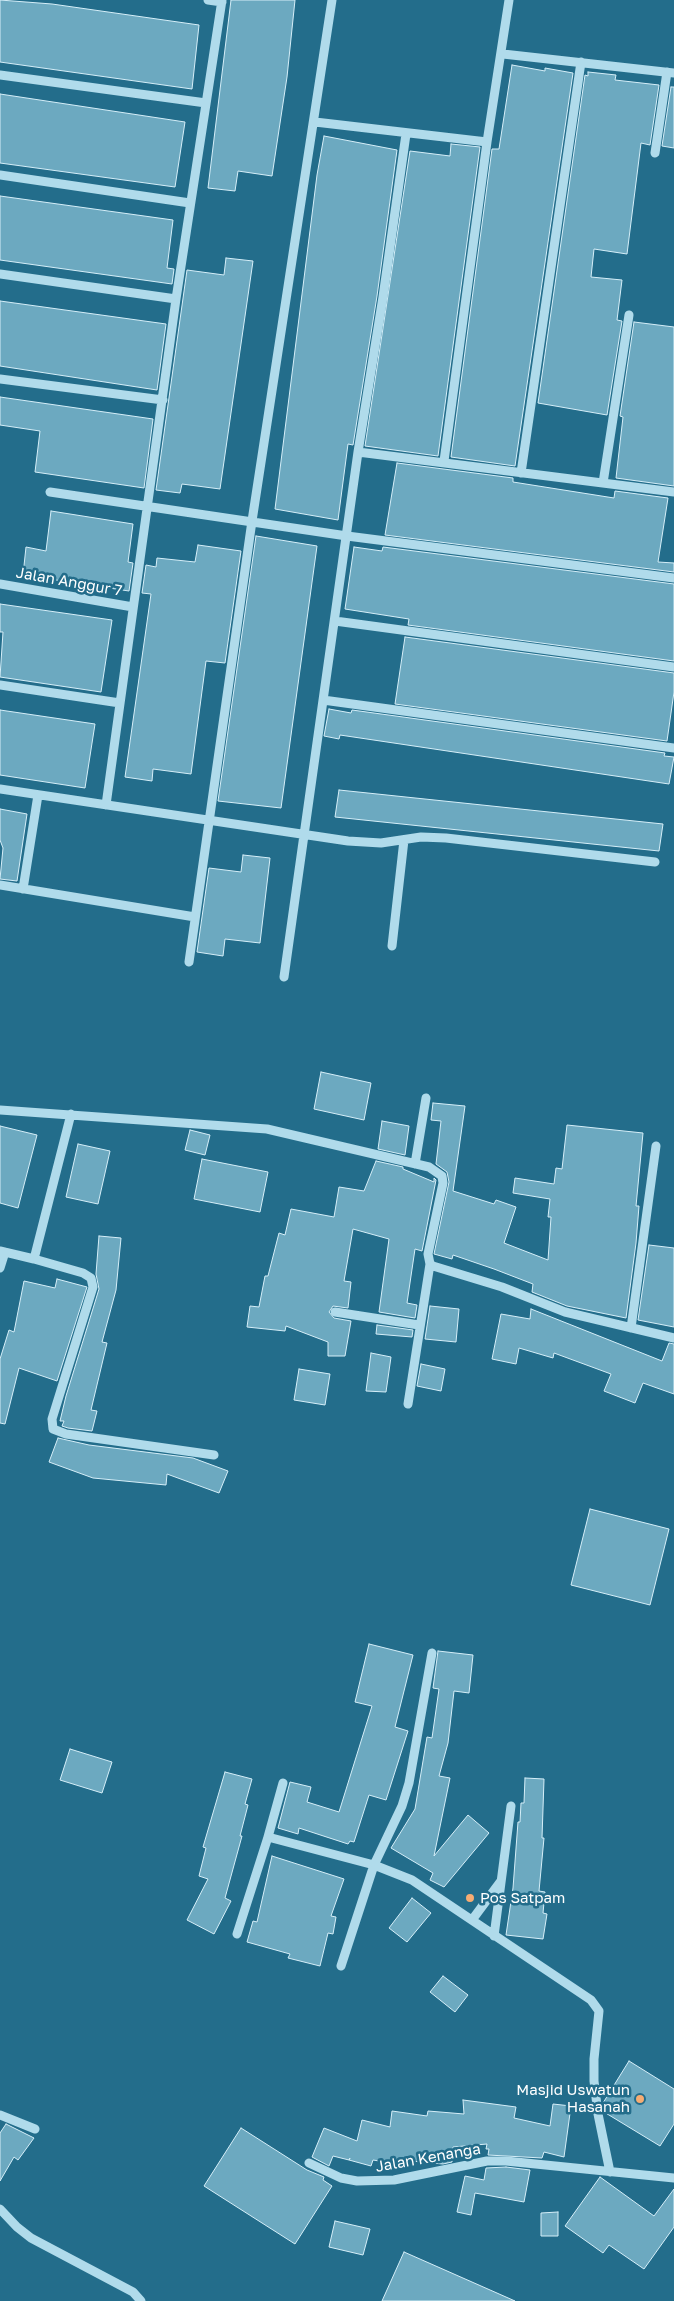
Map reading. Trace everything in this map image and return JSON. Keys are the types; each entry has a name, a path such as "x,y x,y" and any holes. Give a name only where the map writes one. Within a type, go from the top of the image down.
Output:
{"street":[{"path":"106,805 149,506 176,299 222,1 208,0"},
{"path":"188,962 252,521 332,0"},
{"path":"444,462 487,142 503,54 510,0"},
{"path":"503,54 671,73 655,152"},
{"path":"521,473 581,62"},
{"path":"0,75 206,103"},
{"path":"314,122 487,142"},
{"path":"284,977 358,452 383,297 406,134"},
{"path":"0,175 190,203"},
{"path":"0,274 176,299"},
{"path":"603,483 629,315"},
{"path":"0,379 163,400"},
{"path":"358,452 674,492"},
{"path":"50,492 347,536 674,578"},
{"name":"Jalan Anggur 7","path":"0,584 133,607"},
{"path":"335,621 674,667"},
{"path":"0,685 120,703"},
{"path":"323,700 674,748"},
{"path":"0,789 367,842 421,837 446,838 655,862"},
{"path":"22,889 38,795"},
{"path":"392,946 404,840"},
{"path":"0,885 195,917"},
{"path":"416,1164 426,1098"},
{"path":"0,1110 267,1129 437,1170 443,1183 428,1254 430,1264 408,1404"},
{"path":"34,1259 71,1114"},
{"path":"630,1328 656,1146"},
{"path":"0,1268 2,1252 83,1273 91,1278 93,1287 52,1419 53,1429 66,1434 214,1455"},
{"path":"430,1264 502,1287 565,1312 674,1338"},
{"path":"335,1312 419,1325"},
{"path":"341,1966 374,1866 402,1806 409,1783 432,1654"},
{"path":"237,1934 283,1783"},
{"path":"494,1936 511,1806"},
{"path":"268,1837 374,1866 412,1880 591,2000 599,2011 594,2059 594,2081 598,2114 610,2172"},
{"path":"472,1920 501,1881"},
{"path":"0,2115 35,2129"},
{"name":"Jalan Kenanga","path":"309,2163 341,2178 380,2182 486,2161 674,2178"},
{"path":"0,2209 17,2227 31,2238 133,2292 141,2301"}],"building":[{"path":"0,0 52,4 199,25 192,89 0,62"},
{"path":"231,0 295,0 287,77 272,176 238,171 235,191 208,188"},
{"path":"512,65 545,71 545,68 573,73 515,466 451,457 492,149 499,149"},
{"path":"588,72 616,75 615,80 659,85 650,145 641,143 627,254 594,249 591,277 622,280 617,320 622,321 607,415 538,403 585,75 588,76"},
{"path":"671,87 674,87 674,148 662,146"},
{"path":"0,94 185,122 175,187 0,163"},
{"path":"324,136 397,150 377,296 353,445 348,444 338,520 275,509 317,175"},
{"path":"451,144 480,147 438,456 365,446 410,151 450,156"},
{"path":"0,196 173,220 167,268 174,269 172,284 0,260"},
{"path":"226,258 253,261 220,489 182,484 180,493 156,490 187,270 224,275"},
{"path":"0,301 166,324 157,390 0,366"},
{"path":"634,322 674,327 674,486 616,478 623,417 620,416"},
{"path":"0,397 153,419 144,488 35,472 40,431 0,425"},
{"path":"397,463 513,478 513,482 614,498 615,491 668,498 658,562 674,563 674,572 385,535"},
{"path":"51,511 133,524 128,562 133,563 129,591 23,575 26,547 46,551"},
{"path":"256,536 317,546 281,808 218,801"},
{"path":"198,545 241,551 225,663 206,661 191,774 153,769 152,781 125,777 151,594 142,593 146,565 156,567 157,558 195,562"},
{"path":"354,547 382,551 383,547 674,584 674,661 408,625 409,619 345,609"},
{"path":"0,604 112,620 101,692 0,677 3,632 0,632"},
{"path":"405,637 674,673 674,692 667,741 395,704"},
{"path":"329,709 351,713 352,710 665,753 664,756 674,757 669,784 340,735 339,739 324,736"},
{"path":"0,710 95,724 85,788 0,775"},
{"path":"339,790 663,824 659,851 335,817"},
{"path":"0,809 27,814 17,881 0,879 3,848 0,840"},
{"path":"243,855 270,858 260,943 225,939 223,956 197,952 209,868 241,872"},
{"path":"321,1072 371,1083 364,1120 314,1109"},
{"path":"433,1103 465,1106 453,1191 494,1204 496,1200 516,1207 504,1243 548,1260 551,1217 548,1217 550,1199 513,1193 515,1178 554,1184 556,1168 562,1169 567,1125 643,1133 636,1206 639,1206 636,1243 626,1318 567,1306 532,1292 533,1284 453,1255 452,1259 434,1254 449,1182 447,1172 436,1164 441,1121 431,1120"},
{"path":"382,1121 409,1126 405,1155 378,1149"},
{"path":"0,1126 37,1135 18,1208 0,1203"},
{"path":"190,1130 210,1135 205,1155 185,1150"},
{"path":"78,1144 110,1151 98,1204 66,1197"},
{"path":"202,1159 268,1172 260,1212 194,1199"},
{"path":"376,1161 403,1167 403,1169 434,1182 434,1178 436,1180 422,1251 415,1249 407,1303 417,1305 415,1318 379,1312 389,1239 353,1229 344,1281 351,1282 348,1308 333,1306 329,1312 334,1318 351,1321 345,1356 328,1356 328,1342 286,1326 285,1331 247,1327 250,1306 259,1307 265,1276 268,1276 279,1233 285,1235 291,1209 334,1217 339,1187 364,1191"},
{"path":"99,1236 121,1238 116,1290 102,1342 107,1343 91,1410 97,1411 92,1431 68,1428 62,1426 64,1421 60,1421 99,1289 96,1274"},
{"path":"649,1245 674,1248 674,1327 638,1320"},
{"path":"57,1279 87,1287 57,1381 19,1368 5,1424 0,1423 0,1359 9,1330 14,1332 24,1281 55,1288"},
{"path":"430,1306 459,1309 456,1342 425,1339"},
{"path":"531,1309 662,1361 669,1343 674,1344 674,1394 643,1383 635,1403 604,1391 611,1374 554,1353 553,1358 519,1348 516,1364 492,1359 501,1314 530,1319"},
{"path":"377,1325 413,1330 412,1337 376,1334"},
{"path":"371,1353 391,1357 386,1392 366,1391"},
{"path":"421,1364 445,1369 441,1391 417,1386"},
{"path":"299,1369 330,1374 325,1405 294,1400"},
{"path":"58,1438 89,1445 193,1458 228,1471 219,1493 167,1474 166,1485 93,1478 49,1462"},
{"path":"590,1509 669,1529 650,1605 571,1585"},
{"path":"369,1644 413,1655 395,1727 408,1731 386,1800 369,1795 354,1842 350,1841 348,1844 299,1828 298,1834 278,1828 290,1782 311,1787 307,1802 339,1812 372,1706 355,1702"},
{"path":"438,1651 473,1655 469,1693 454,1691 448,1743 439,1776 450,1778 434,1856 468,1815 489,1833 444,1887 430,1880 433,1873 391,1848 415,1809 427,1737 432,1738 439,1689 433,1688"},
{"path":"70,1749 112,1762 102,1793 60,1780"},
{"path":"225,1772 252,1779 245,1804 248,1805 240,1836 242,1836 225,1898 231,1901 214,1934 187,1920 208,1879 199,1876 206,1848 203,1847"},
{"path":"525,1778 544,1779 542,1838 544,1838 539,1891 545,1892 543,1913 547,1914 543,1939 506,1935 513,1888 518,1822 520,1822 521,1803 524,1803"},
{"path":"272,1856 344,1879 331,1916 336,1917 333,1934 328,1933 320,1966 288,1958 290,1954 247,1942 253,1921 257,1922"},
{"path":"412,1898 431,1913 407,1942 389,1928"},
{"path":"443,1976 468,1995 455,2012 430,1992"},
{"name":"Masjid Uswatun Hasanah","path":"629,2061 674,2089 674,2124 660,2146 604,2112 603,2103"},
{"path":"463,2100 516,2107 514,2118 550,2126 553,2104 571,2106 564,2157 544,2152 542,2158 488,2155 489,2149 486,2149 487,2144 453,2147 452,2162 443,2164 411,2161 410,2166 373,2160 371,2166 333,2156 329,2166 312,2157 324,2128 357,2141 362,2120 390,2127 392,2111 427,2116 428,2111 464,2114"},
{"path":"6,2124 34,2138 18,2160 14,2157 0,2181 0,2133"},
{"path":"241,2128 307,2170 324,2177 323,2180 332,2186 295,2244 204,2186"},
{"path":"506,2167 530,2170 524,2202 475,2193 471,2215 457,2212 465,2176 484,2180 486,2168"},
{"path":"600,2177 654,2216 674,2189 674,2227 644,2269 609,2245 603,2253 565,2226"},
{"path":"558,2212 558,2236 541,2236 541,2213"},
{"path":"335,2221 370,2229 363,2255 329,2247"},
{"path":"404,2252 515,2301 382,2301"}],"place":[{"name":"Pos Satpam","path":"470,1898"},
{"name":"Masjid Uswatun Hasanah","path":"640,2099"}]}
